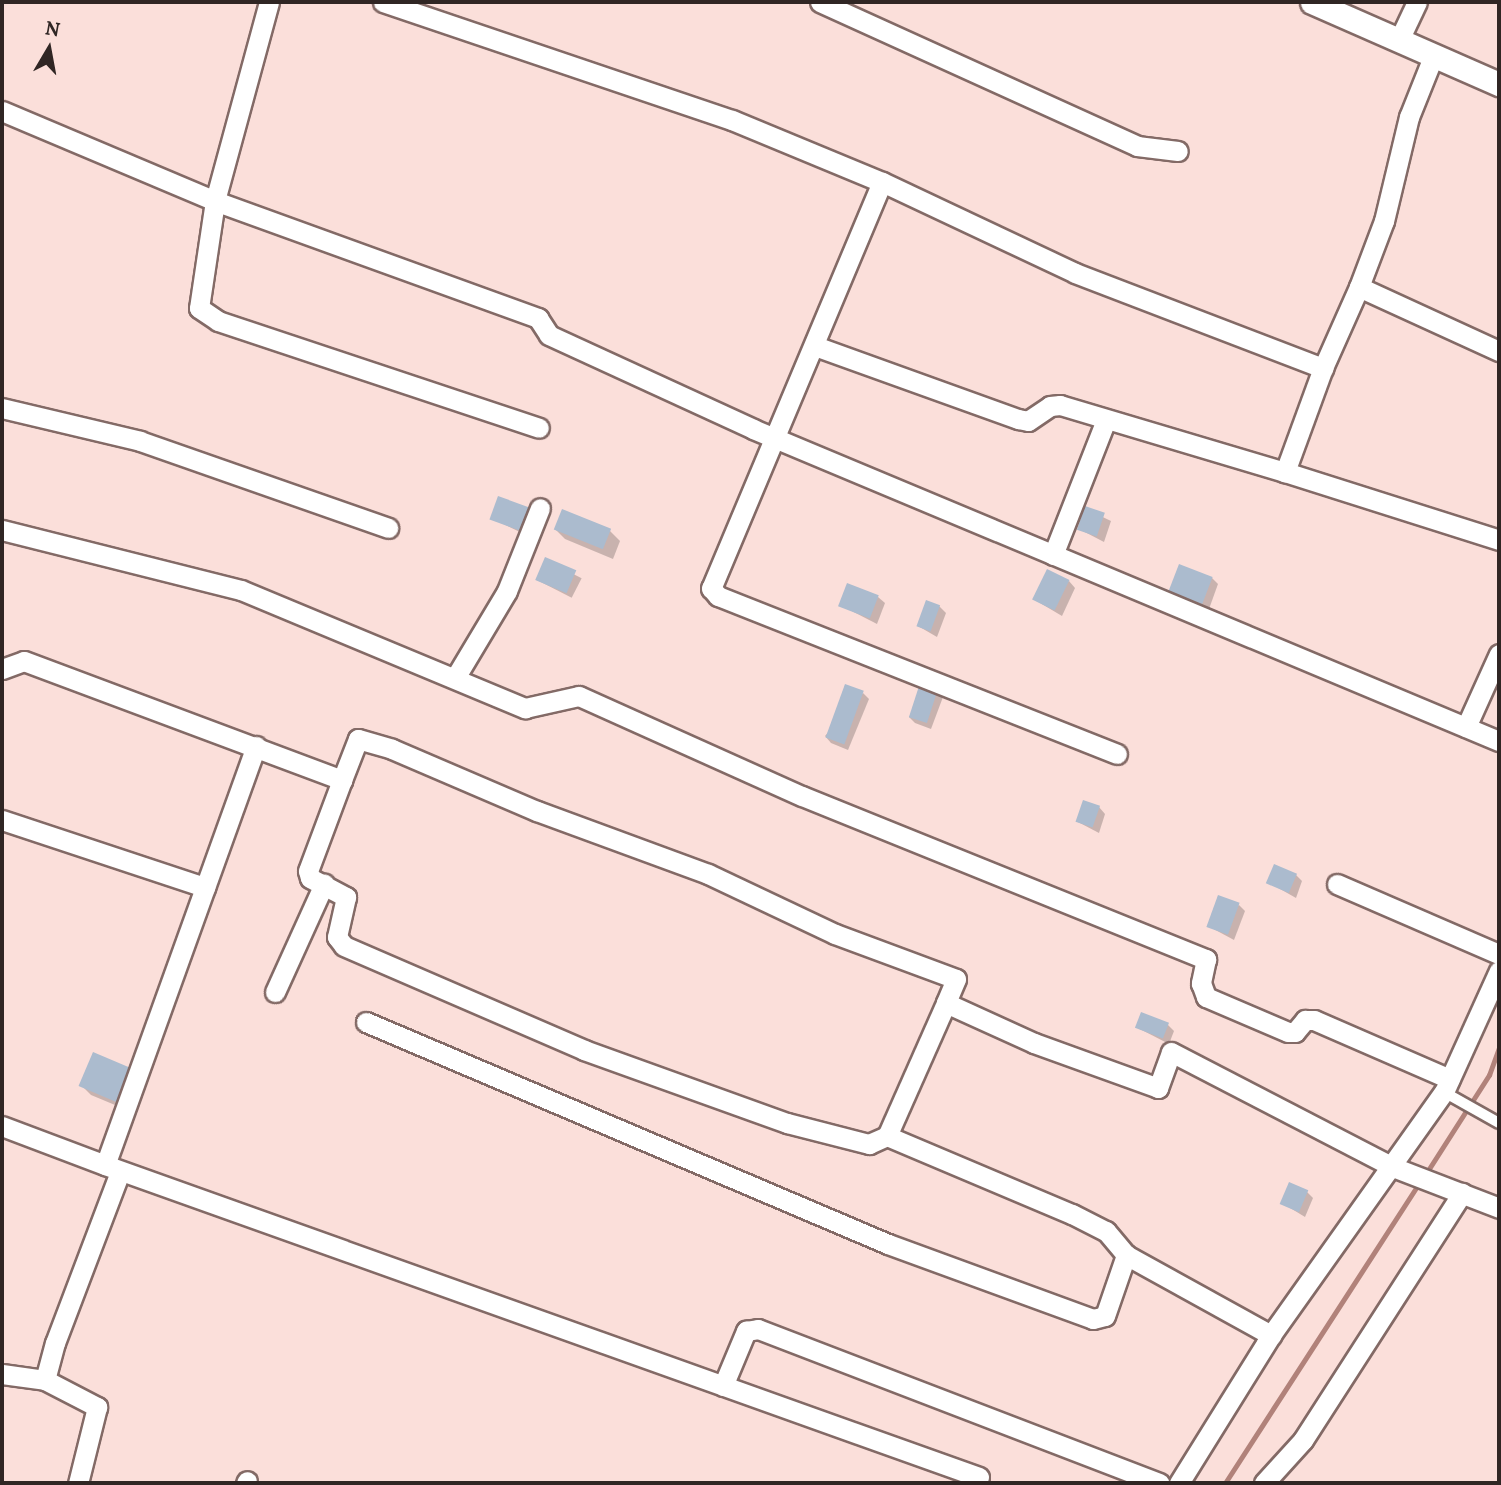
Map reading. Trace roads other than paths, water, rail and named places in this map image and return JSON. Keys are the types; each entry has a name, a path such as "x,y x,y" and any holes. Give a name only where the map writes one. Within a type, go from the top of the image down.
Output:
{"street":[{"path":"269,2 215,201 198,298 206,316 539,428"},
{"path":"383,2 732,120 882,182 1075,273 1324,368"},
{"path":"820,2 1137,146 1178,151"},
{"path":"1312,2 1499,84"},
{"path":"1399,40 1417,2"},
{"path":"1285,472 1384,221 1409,117 1433,57"},
{"path":"2,111 215,201 538,318 549,335 777,439 1499,741"},
{"path":"882,182 777,439 713,576 711,588 718,596 1117,754"},
{"path":"1359,287 1499,351"},
{"path":"816,346 1018,419 1028,421 1050,406 1060,405 1499,540"},
{"path":"2,408 140,441 388,528"},
{"path":"1053,555 1107,420"},
{"path":"455,678 507,592 540,508"},
{"path":"2,530 241,590 524,708 579,696 802,796 1206,959 1201,983 1206,997 1288,1032 1295,1032 1305,1020 1314,1020 1447,1086"},
{"path":"1466,727 1499,654"},
{"path":"2,669 24,661 342,780"},
{"path":"358,738 392,749 537,811 708,874 835,934 956,979 887,1136 869,1144 787,1123 584,1050 344,946 337,937 346,897 310,878 308,871 342,780 358,738"},
{"path":"46,1380 55,1343 205,887 256,746"},
{"path":"2,820 205,887"},
{"path":"275,992 324,884"},
{"path":"1337,884 1499,954"},
{"path":"1179,1483 1270,1335 1392,1167 1447,1086 1499,971"},
{"path":"946,1003 1034,1043 1158,1088 1171,1052 1392,1167 1499,1208"},
{"path":"366,1022 888,1244 1093,1319 1105,1316 1126,1255"},
{"path":"2,1126 112,1168 979,1477"},
{"path":"887,1136 1106,1231 1126,1255 1270,1335"},
{"path":"1264,1483 1303,1440 1462,1194"},
{"path":"723,1386 746,1331 758,1329 1159,1483"},
{"path":"2,1374 46,1380 97,1407 78,1483"}],"lane":[{"path":"1447,1086 1462,1102 1499,1123"}],"waterway":[{"path":"1425,1175 1489,1075 1499,1048"},
{"path":"1225,1483 1419,1183"}]}
